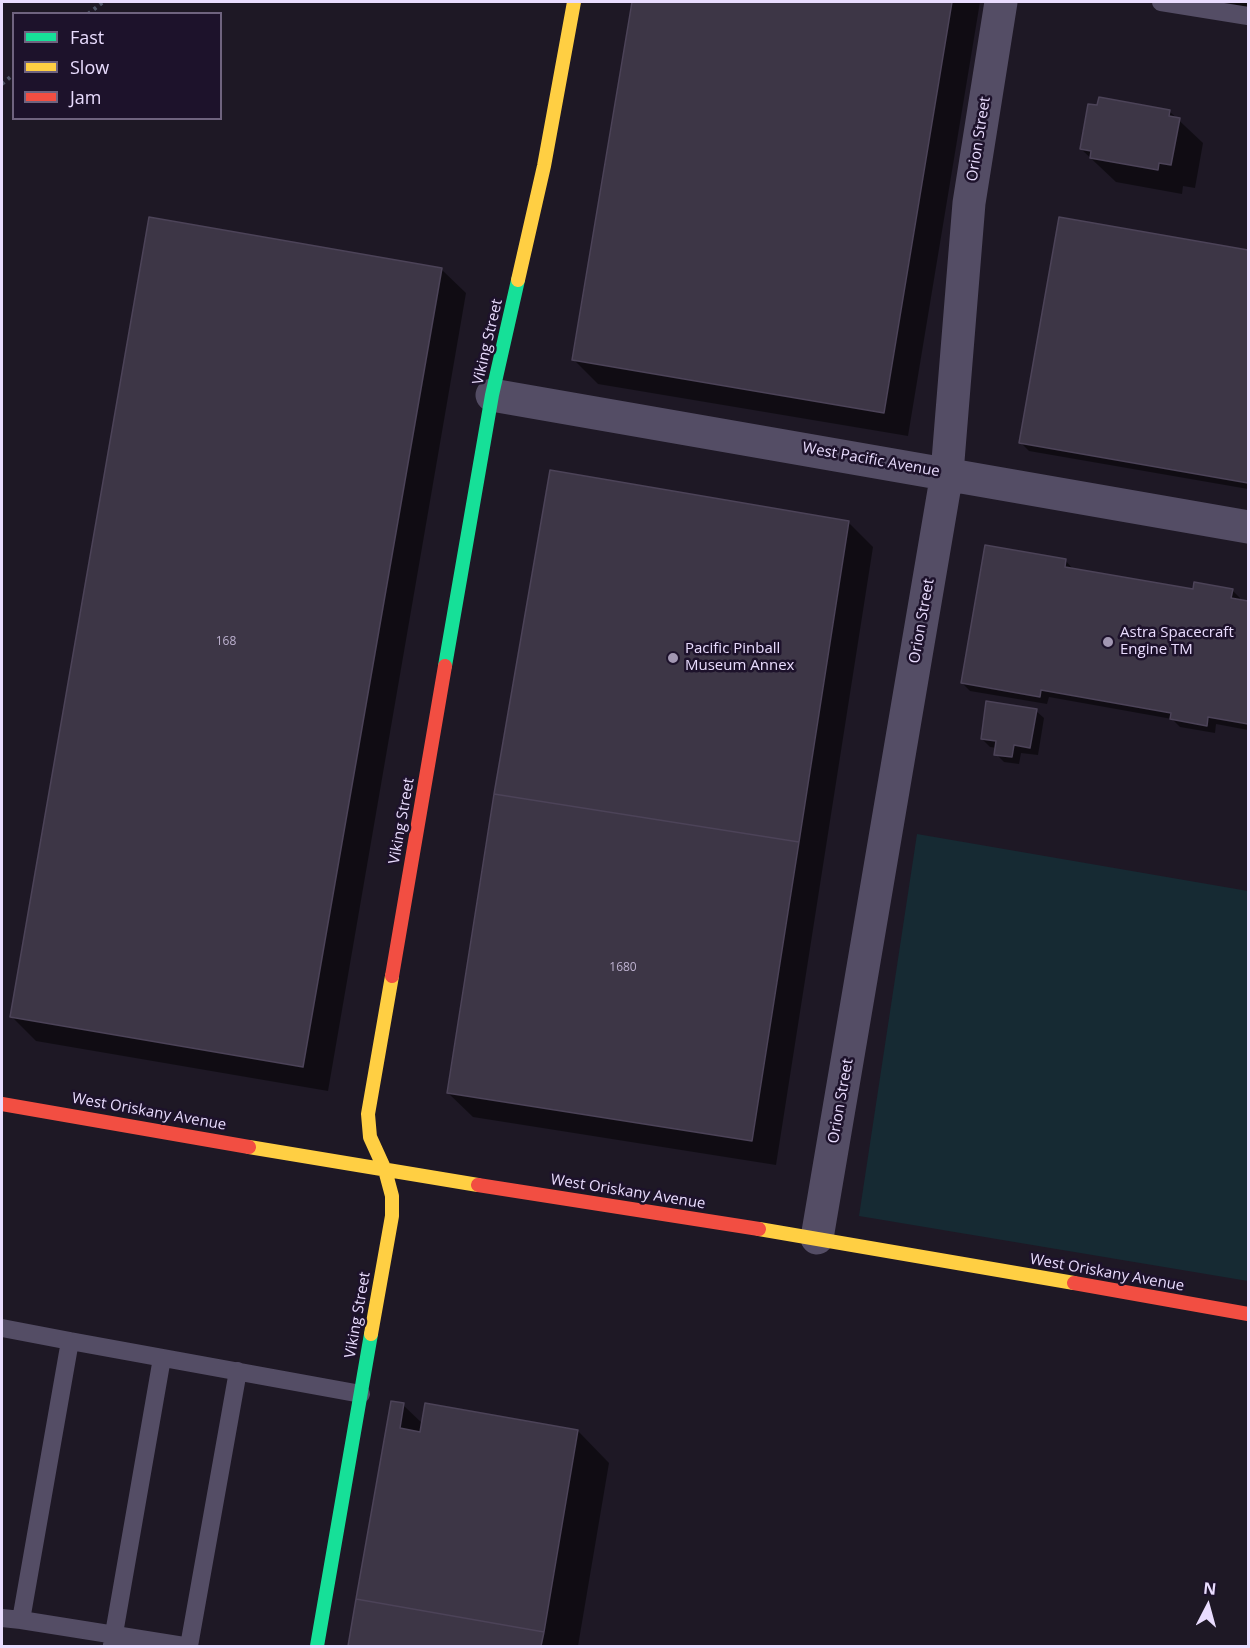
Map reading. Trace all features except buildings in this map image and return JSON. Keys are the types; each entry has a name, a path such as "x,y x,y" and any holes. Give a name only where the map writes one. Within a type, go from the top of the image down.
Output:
{"street":[{"name":"Viking Street","path":"317,1647 392,1216 392,1196 385,1170 370,1137 368,1114 492,394 538,197 574,2"},
{"name":"Orion Street","path":"817,1238 947,473 969,203 1001,2"},
{"name":"West Pacific Avenue","path":"492,394 1248,527"},
{"name":"West Oriskany Avenue","path":"2,1104 385,1170 817,1238 1248,1314"}],"lane":[{"path":"1161,2 1248,16"},
{"path":"2,1328 361,1394"},
{"path":"21,1620 70,1341"},
{"path":"113,1641 162,1358"},
{"path":"2,1618 21,1620 113,1641 186,1647 238,1371"}],"path":[{"path":"90,12 103,2"}],"shaded area":[{"path":"917,834 1248,891 1248,1281 859,1216"}],"traffic: fast":[{"path":"445,666 492,395 518,280"},
{"path":"317,1646 371,1334"}],"traffic: slow":[{"path":"518,280 544,166 574,2"},
{"path":"371,1334 392,1216 392,1196 385,1170 370,1137 368,1114 392,976"},
{"path":"249,1147 478,1185"},
{"path":"759,1229 1074,1283"}],"traffic: jam":[{"path":"392,976 445,666"},
{"path":"2,1104 249,1147"},
{"path":"478,1185 759,1229"},
{"path":"1074,1283 1248,1314"}],"place":[{"name":"Astra Spacecraft Engine TM","path":"1108,642"},
{"name":"Pacific Pinball Museum Annex","path":"673,658"}]}
